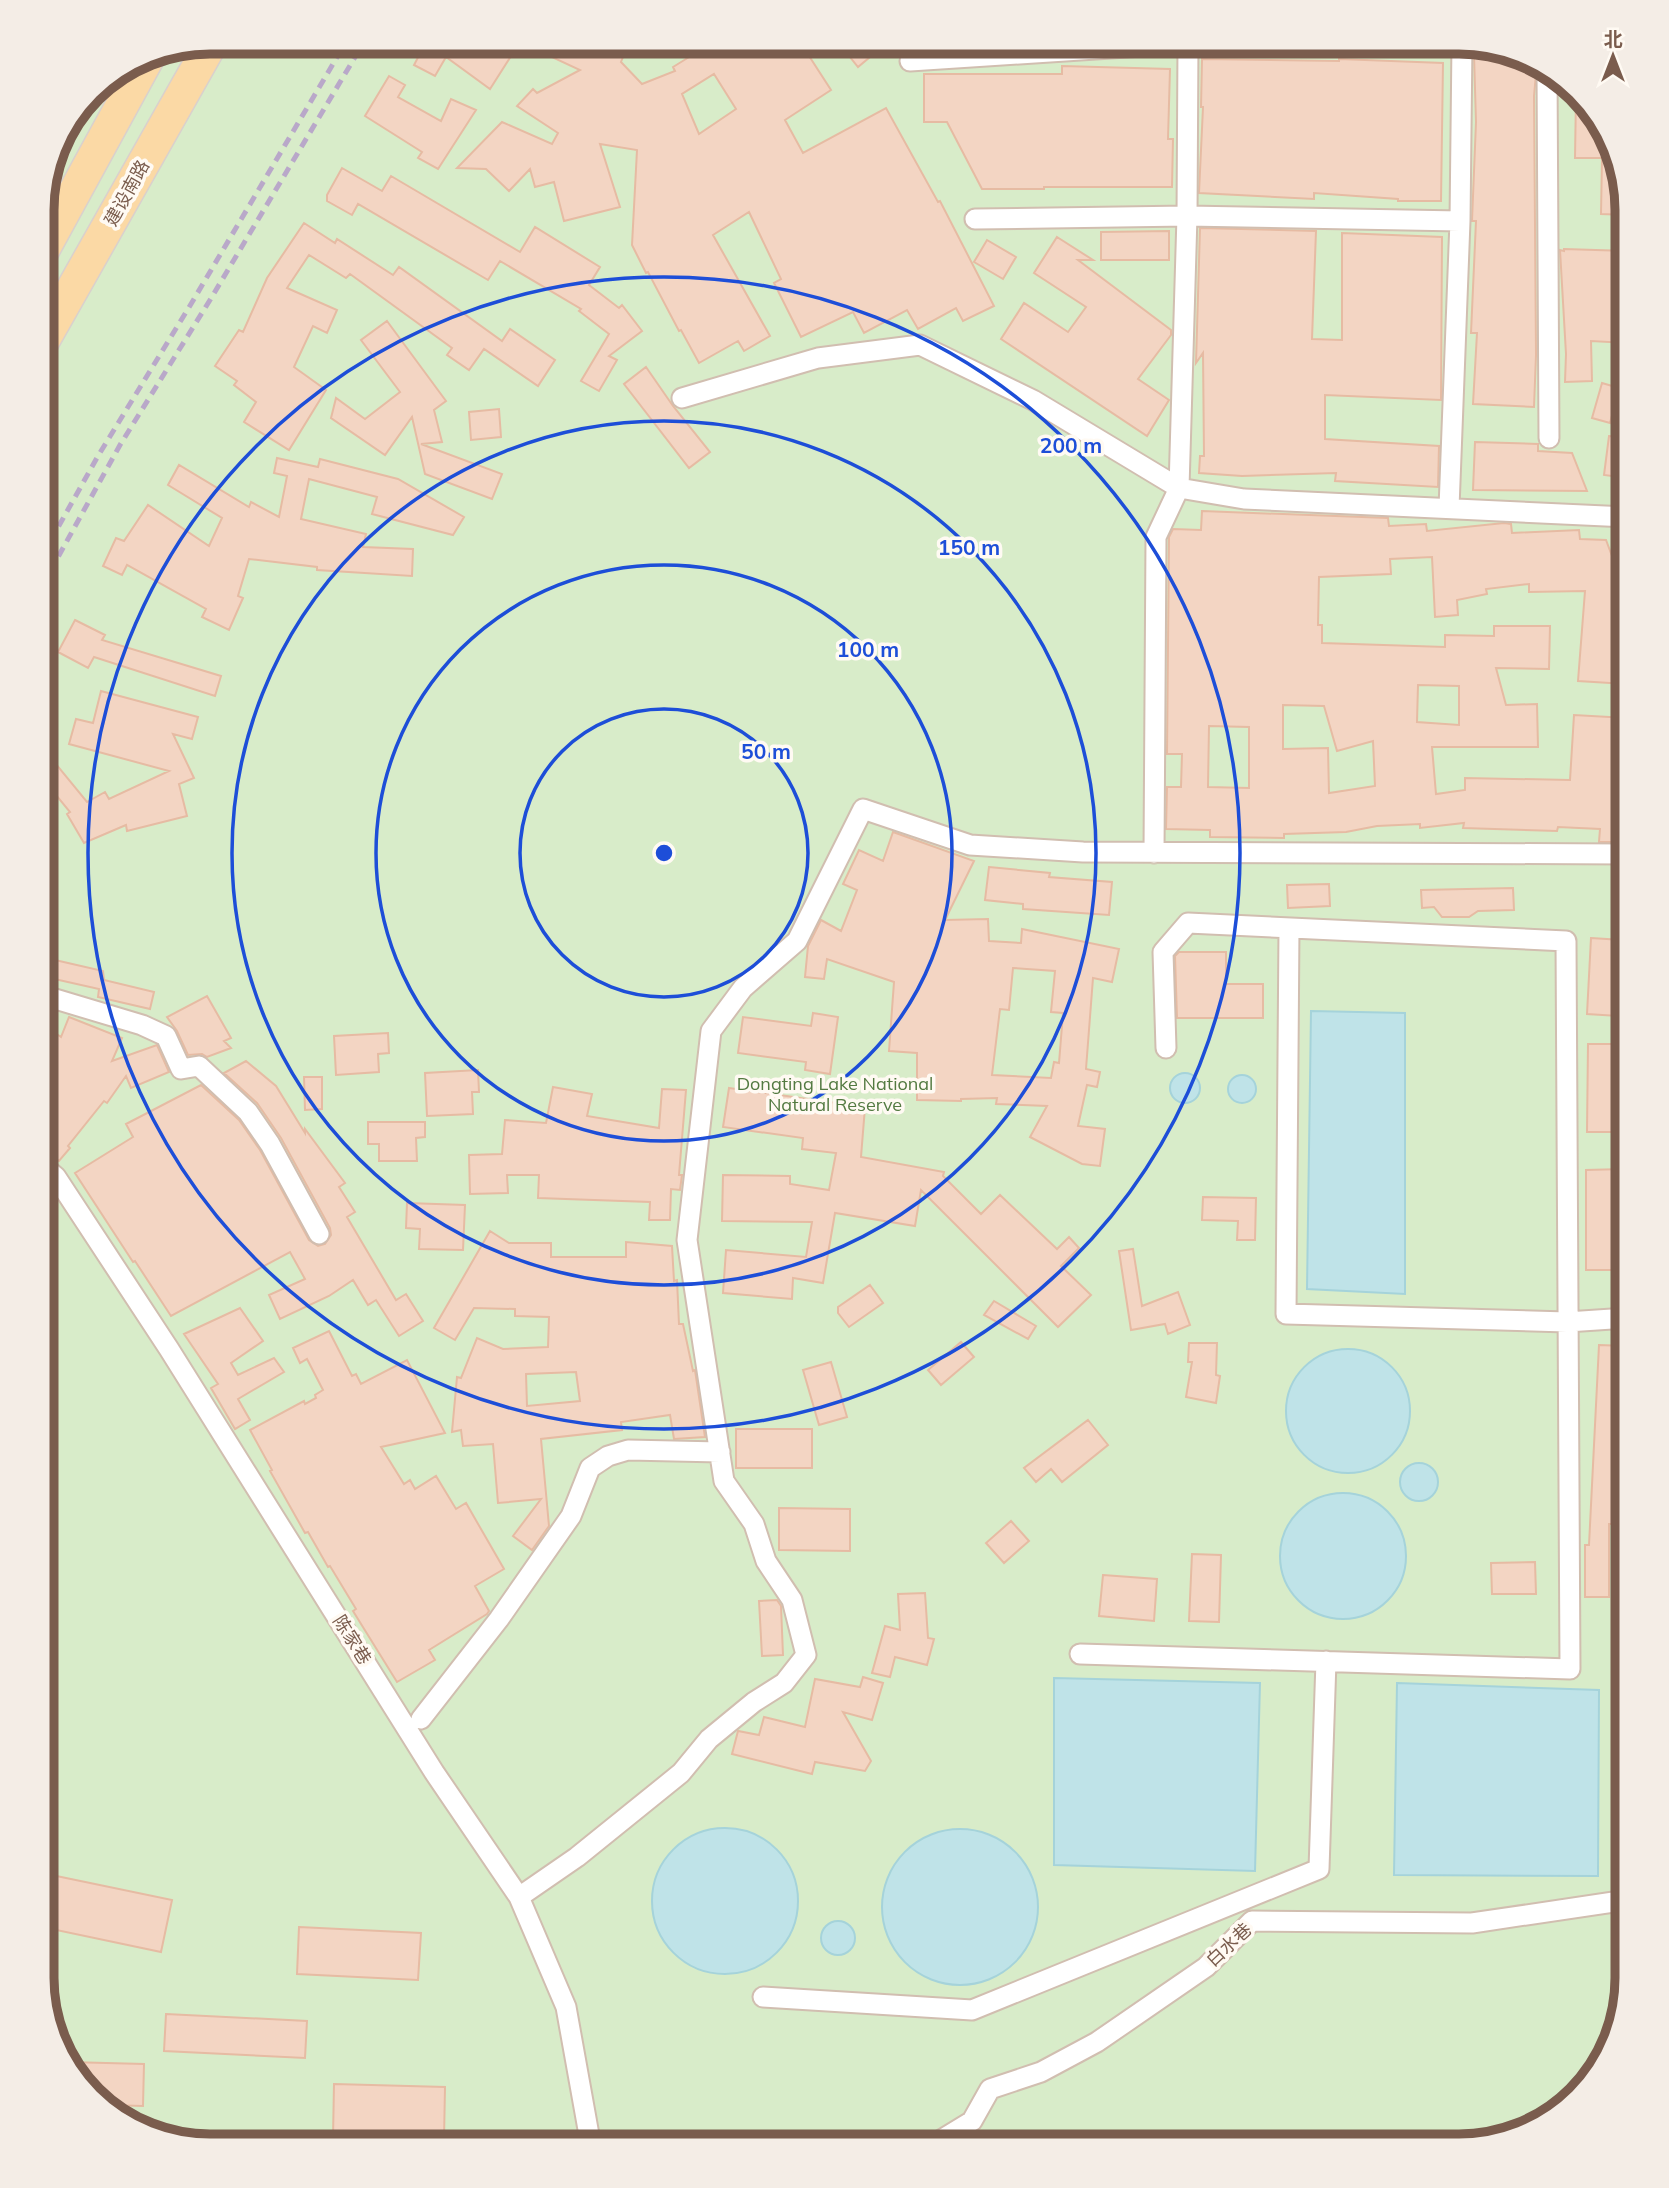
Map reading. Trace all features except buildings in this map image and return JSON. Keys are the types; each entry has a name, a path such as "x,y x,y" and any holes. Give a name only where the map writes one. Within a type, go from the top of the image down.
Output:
{"main road":[{"name":"建设南路","path":"55,320 205,55"},
{"path":"55,228 141,70"}],"street":[{"path":"910,61 1003,55"},
{"path":"1154,853 1156,537 1179,488 1187,216 1188,55"},
{"path":"1449,508 1465,55"},
{"path":"1547,82 1549,438"},
{"path":"975,219 1187,216 1460,221"},
{"path":"682,398 818,358 920,345 1033,400 1179,488 1244,499 1615,516"},
{"path":"519,1897 577,1857 681,1773 709,1739 754,1702 785,1683 806,1656 792,1600 766,1561 754,1524 724,1480 687,1240 712,1031 743,988 797,941 863,809 970,845 1154,853 1615,854"},
{"path":"1080,1654 1570,1668 1566,941 1188,923 1163,952 1166,1048"},
{"path":"1289,928 1286,1314 1567,1322 1615,1319"},
{"path":"55,999 142,1024 166,1036 181,1069 199,1066 248,1112 270,1144 319,1234"},
{"name":"陈家巷","path":"54,1175 162,1337 434,1772 519,1897 566,2007 589,2134"},
{"path":"421,1719 499,1619 571,1516 590,1468 608,1456 628,1450 720,1452"},
{"path":"763,1997 972,2010 1319,1869 1326,1661"},
{"name":"白水巷","path":"951,2134 972,2121 990,2089 1041,2072 1097,2042 1206,1967 1252,1921 1472,1923 1615,1902"}],"green space":[{"name":"Dongting Lake National Natural Reserve","path":"1469,55 1499,60 1537,75 1554,86 1583,115 1603,151 1615,210 1615,1978 1612,2008 1599,2047 1576,2081 1545,2107 1528,2118 1509,2125 1459,2134 210,2134 170,2128 132,2113 107,2095 81,2064 70,2047 63,2028 57,2008 54,1978 55,200 60,170 70,141 86,115 107,93 141,70 180,57"}],"water":[{"path":"1311,1011 1405,1013 1405,1294 1307,1289"},
{"path":"1185,1073 1196,1077 1200,1088 1196,1099 1185,1103 1174,1099 1170,1088 1174,1077"},
{"path":"1242,1075 1252,1079 1256,1089 1252,1099 1242,1103 1232,1099 1228,1089 1232,1079"},
{"path":"1348,1349 1372,1354 1392,1367 1405,1387 1410,1411 1405,1435 1392,1455 1372,1468 1348,1473 1324,1468 1304,1455 1291,1435 1286,1411 1291,1387 1304,1367 1324,1354"},
{"path":"1419,1463 1432,1469 1438,1482 1432,1495 1419,1501 1406,1495 1400,1482 1406,1469"},
{"path":"1343,1493 1367,1498 1387,1512 1401,1532 1406,1556 1401,1580 1387,1600 1367,1614 1343,1619 1319,1614 1299,1600 1285,1580 1280,1556 1285,1532 1299,1512 1319,1498"},
{"path":"1054,1678 1260,1683 1255,1871 1054,1865"},
{"path":"1397,1683 1599,1690 1598,1876 1394,1875"},
{"path":"725,1828 753,1833 777,1849 793,1873 798,1901 793,1929 777,1953 753,1969 725,1974 697,1969 673,1953 657,1929 652,1901 657,1873 673,1849 697,1833"},
{"path":"960,1829 990,1835 1015,1852 1032,1877 1038,1907 1032,1937 1015,1962 990,1979 960,1985 930,1979 905,1962 888,1937 882,1907 888,1877 905,1852 930,1835"},
{"path":"838,1921 850,1926 855,1938 850,1950 838,1955 826,1950 821,1938 826,1926"}],"railway":[{"path":"55,533 98,456 338,55"},
{"path":"55,563 120,445 356,55"}]}
